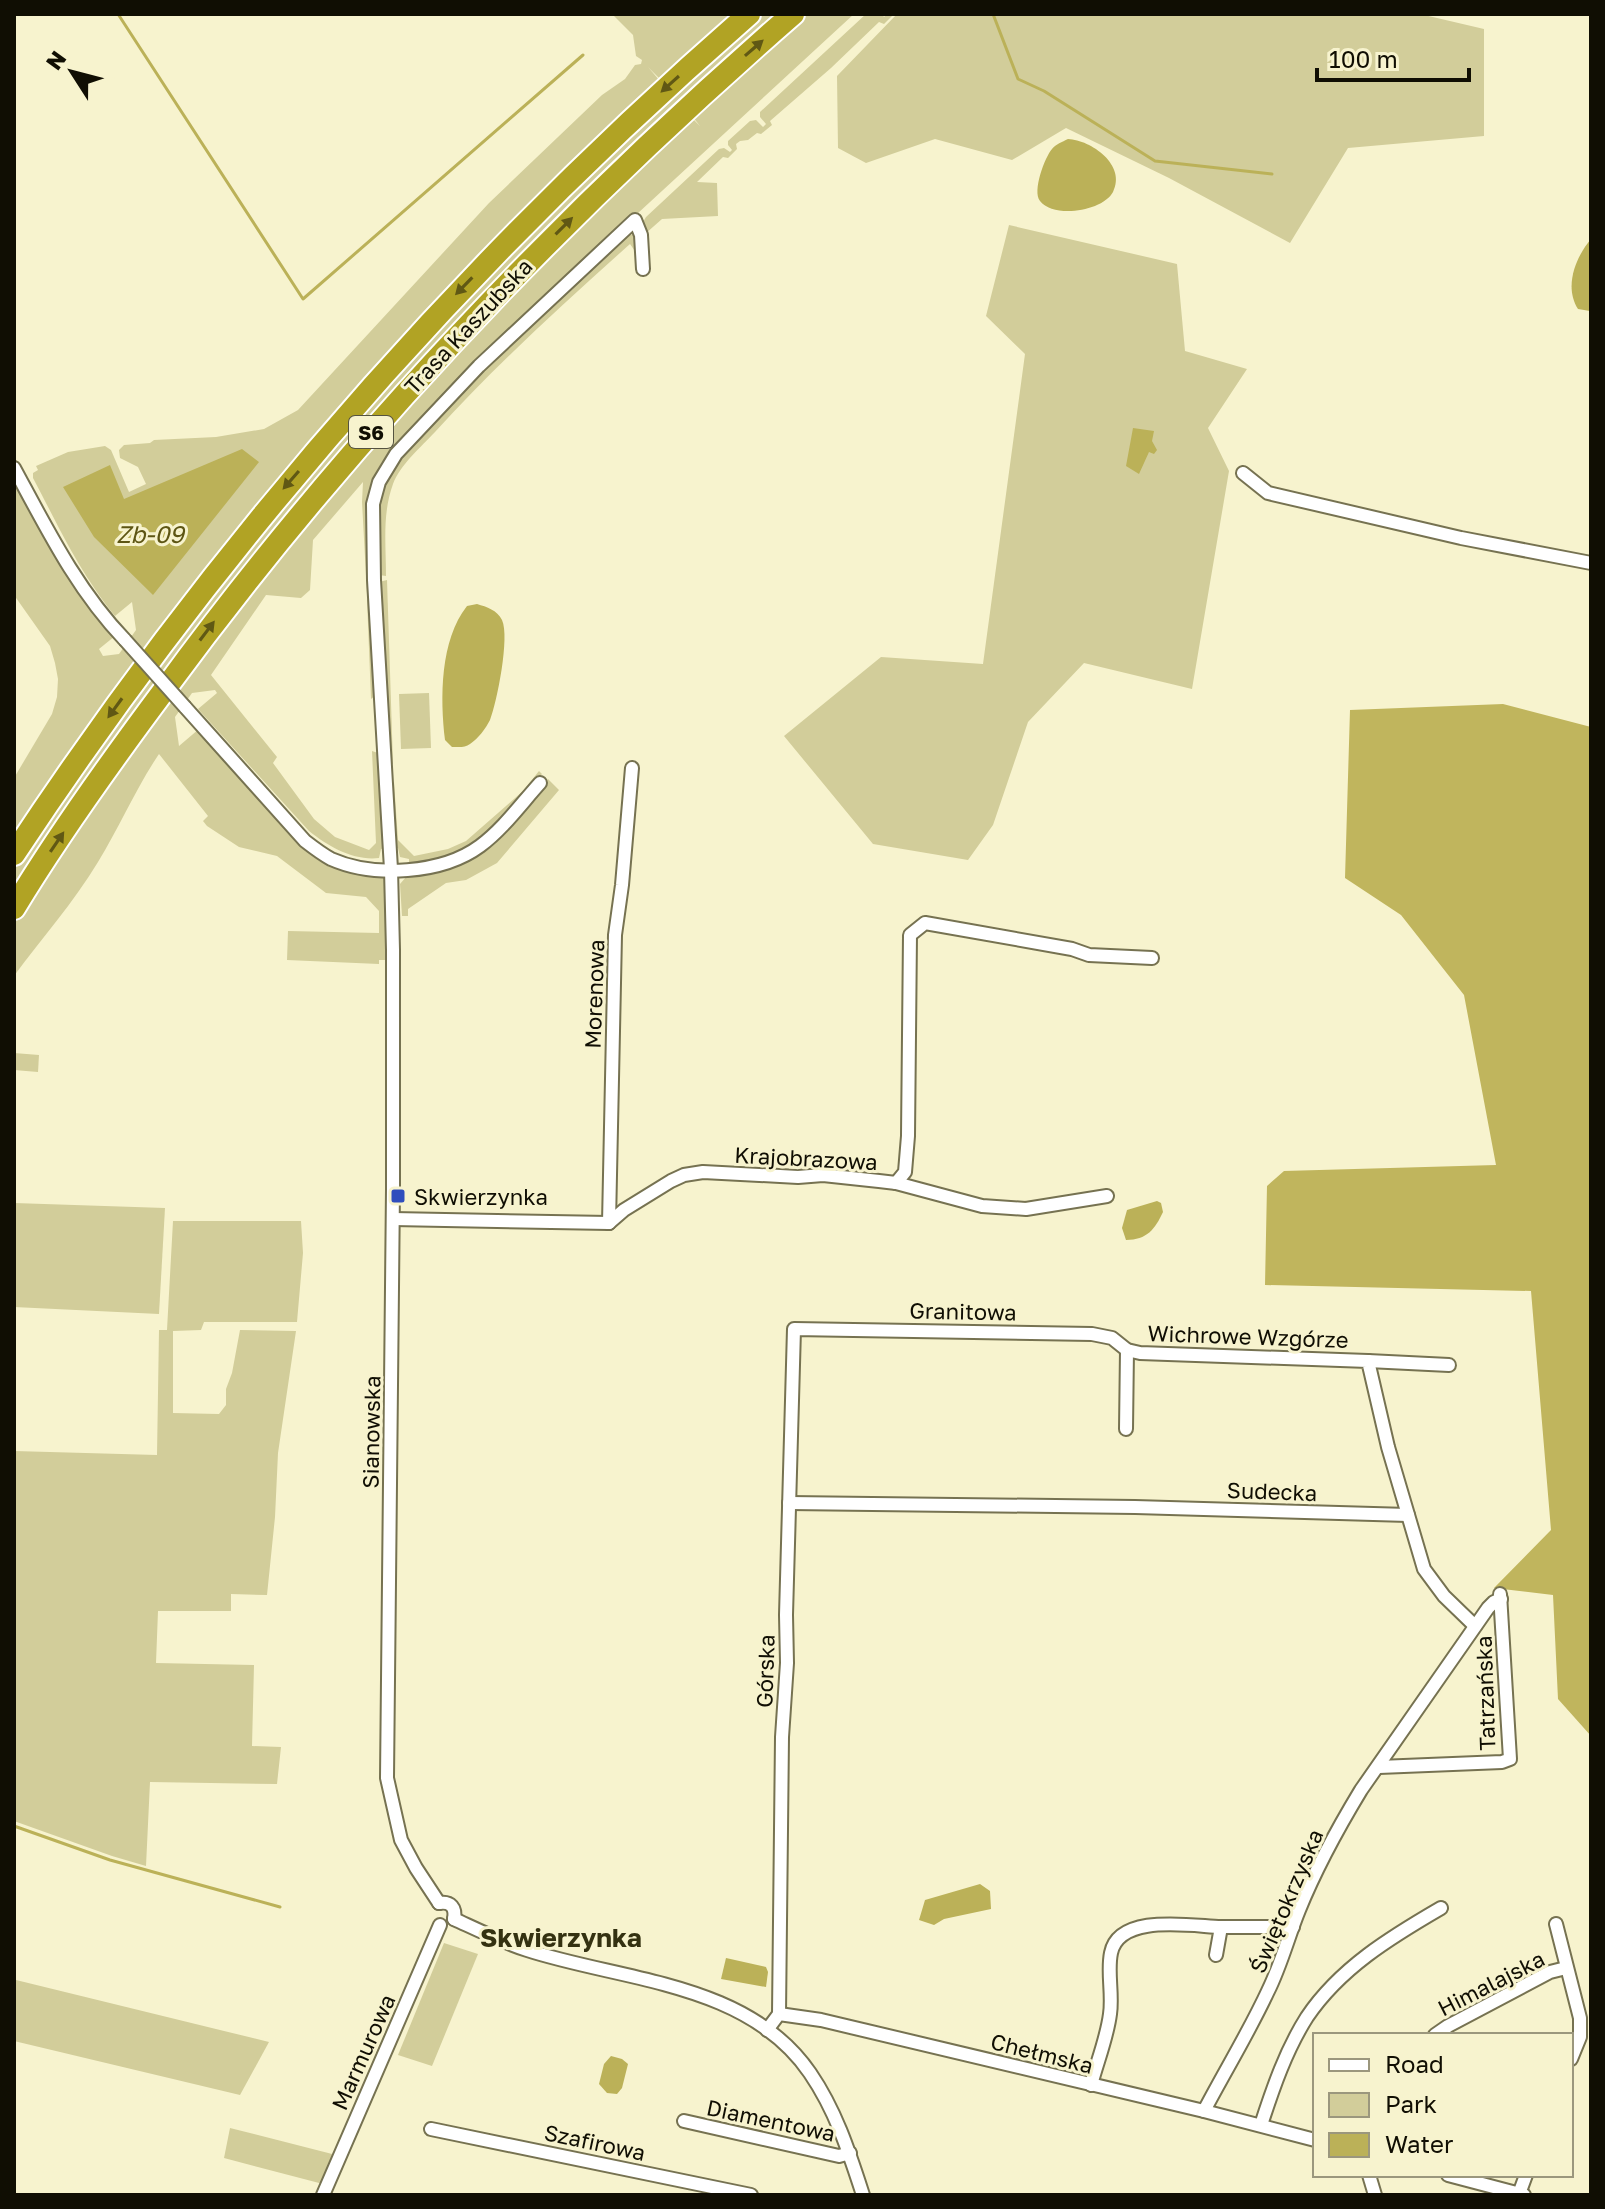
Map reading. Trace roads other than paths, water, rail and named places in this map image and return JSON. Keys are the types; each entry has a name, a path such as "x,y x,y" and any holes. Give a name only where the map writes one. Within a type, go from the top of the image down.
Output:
{"highway":[{"name":"Trasa Kaszubska","path":"14,854 100,727 191,604 273,501 379,378 536,212 647,105 749,14"},
{"name":"Trasa Kaszubska","path":"14,908 115,756 214,621 295,520 403,395 478,313 602,188 661,131 793,14"}],"street":[{"name":"Sianowska","path":"439,1903 401,1840 387,1778 393,950 373,515 379,482 396,454 479,366 635,220 641,235 643,269"},
{"path":"14,468 68,568 97,609 305,841 329,858 374,870 432,867 456,860 470,853 498,830 540,783"},
{"path":"1243,473 1268,493 1461,538 1591,563"},
{"name":"Morenowa","path":"609,1223 615,935 632,768"},
{"path":"896,1183 905,1172 908,1136 910,935 925,923 1072,949 1089,955 1152,958"},
{"name":"Krajobrazowa","path":"609,1223 671,1181 703,1172 798,1177 823,1175 896,1183 982,1206 1026,1209 1107,1196"},
{"path":"393,1219 609,1223"},
{"name":"Granitowa","path":"794,1329 1092,1334 1112,1338 1127,1350"},
{"name":"Górska","path":"779,2014 782,1753 787,1663 794,1329"},
{"path":"1126,1429 1127,1350"},
{"name":"Wichrowe Wzgórze","path":"1127,1350 1449,1365"},
{"name":"Wichrowe Wzgórze","path":"1368,1361 1388,1447 1424,1569 1444,1596 1475,1626"},
{"name":"Sudecka","path":"789,1503 1135,1507 1408,1515"},
{"name":"Świętokrzyska","path":"1204,2111 1269,1990 1317,1868 1344,1818 1475,1626 1500,1595"},
{"name":"Tatrzańska","path":"1379,1767 1502,1762 1510,1759 1500,1595"},
{"path":"445,1902 452,1905 454,1919 448,1925 440,1925 434,1920 432,1912 439,1903 445,1902"},
{"path":"1261,2125 1290,2049 1308,2017 1332,1987 1359,1960 1441,1908"},
{"path":"454,1919 526,1950 700,1995 736,2010 767,2030 788,2047 808,2070 836,2118 863,2195"},
{"path":"1556,1924 1580,2018 1580,2037 1573,2054"},
{"name":"Marmurowa","path":"323,2195 440,1925"},
{"path":"1091,2085 1111,2013 1110,1955 1122,1934 1138,1927 1160,1925 1293,1927"},
{"path":"1216,1955 1221,1927"},
{"name":"Himalajska","path":"1438,2033 1550,1972 1566,1968"},
{"path":"767,2030 779,2014"},
{"name":"Chełmska","path":"779,2014 821,2020 1313,2139"},
{"name":"Diamentowa","path":"684,2121 839,2156 850,2153"},
{"name":"Szafirowa","path":"431,2129 751,2195"},
{"path":"1456,2177 1522,2194"}],"water":[{"path":"1068,139 1096,149 1115,172 1116,182 1108,199 1089,208 1056,210 1047,207 1038,196 1040,174 1049,153"},
{"path":"1591,239 1590,311 1578,309 1572,282 1576,264"},
{"path":"1133,428 1154,431 1152,441 1157,450 1154,454 1149,452 1139,474 1126,466"},
{"name":"Zb-09","path":"242,449 259,462 153,595 94,537 63,487 110,465 124,499"},
{"path":"477,604 495,611 502,620 504,654 499,685 490,720 482,733 468,745 452,747 445,740 443,724 447,652 458,620 467,606"},
{"path":"1157,1201 1161,1203 1163,1212 1153,1228 1145,1236 1126,1240 1122,1228 1127,1210"},
{"path":"980,1884 990,1891 991,1909 944,1919 934,1925 919,1920 925,1900"},
{"path":"726,1958 766,1967 766,1987 721,1979"},
{"path":"611,2056 628,2064 622,2088 617,2094 607,2093 599,2084 604,2064"}],"waterway":[{"path":"118,14 303,299 583,55"},
{"path":"993,14 1018,79 1044,91 1155,161 1272,174"},
{"path":"14,1826 110,1860 280,1907"}],"place":[{"name":"Skwierzynka","path":"398,1196"}],"district":[{"name":"Skwierzynka","path":"561,1937"}]}
